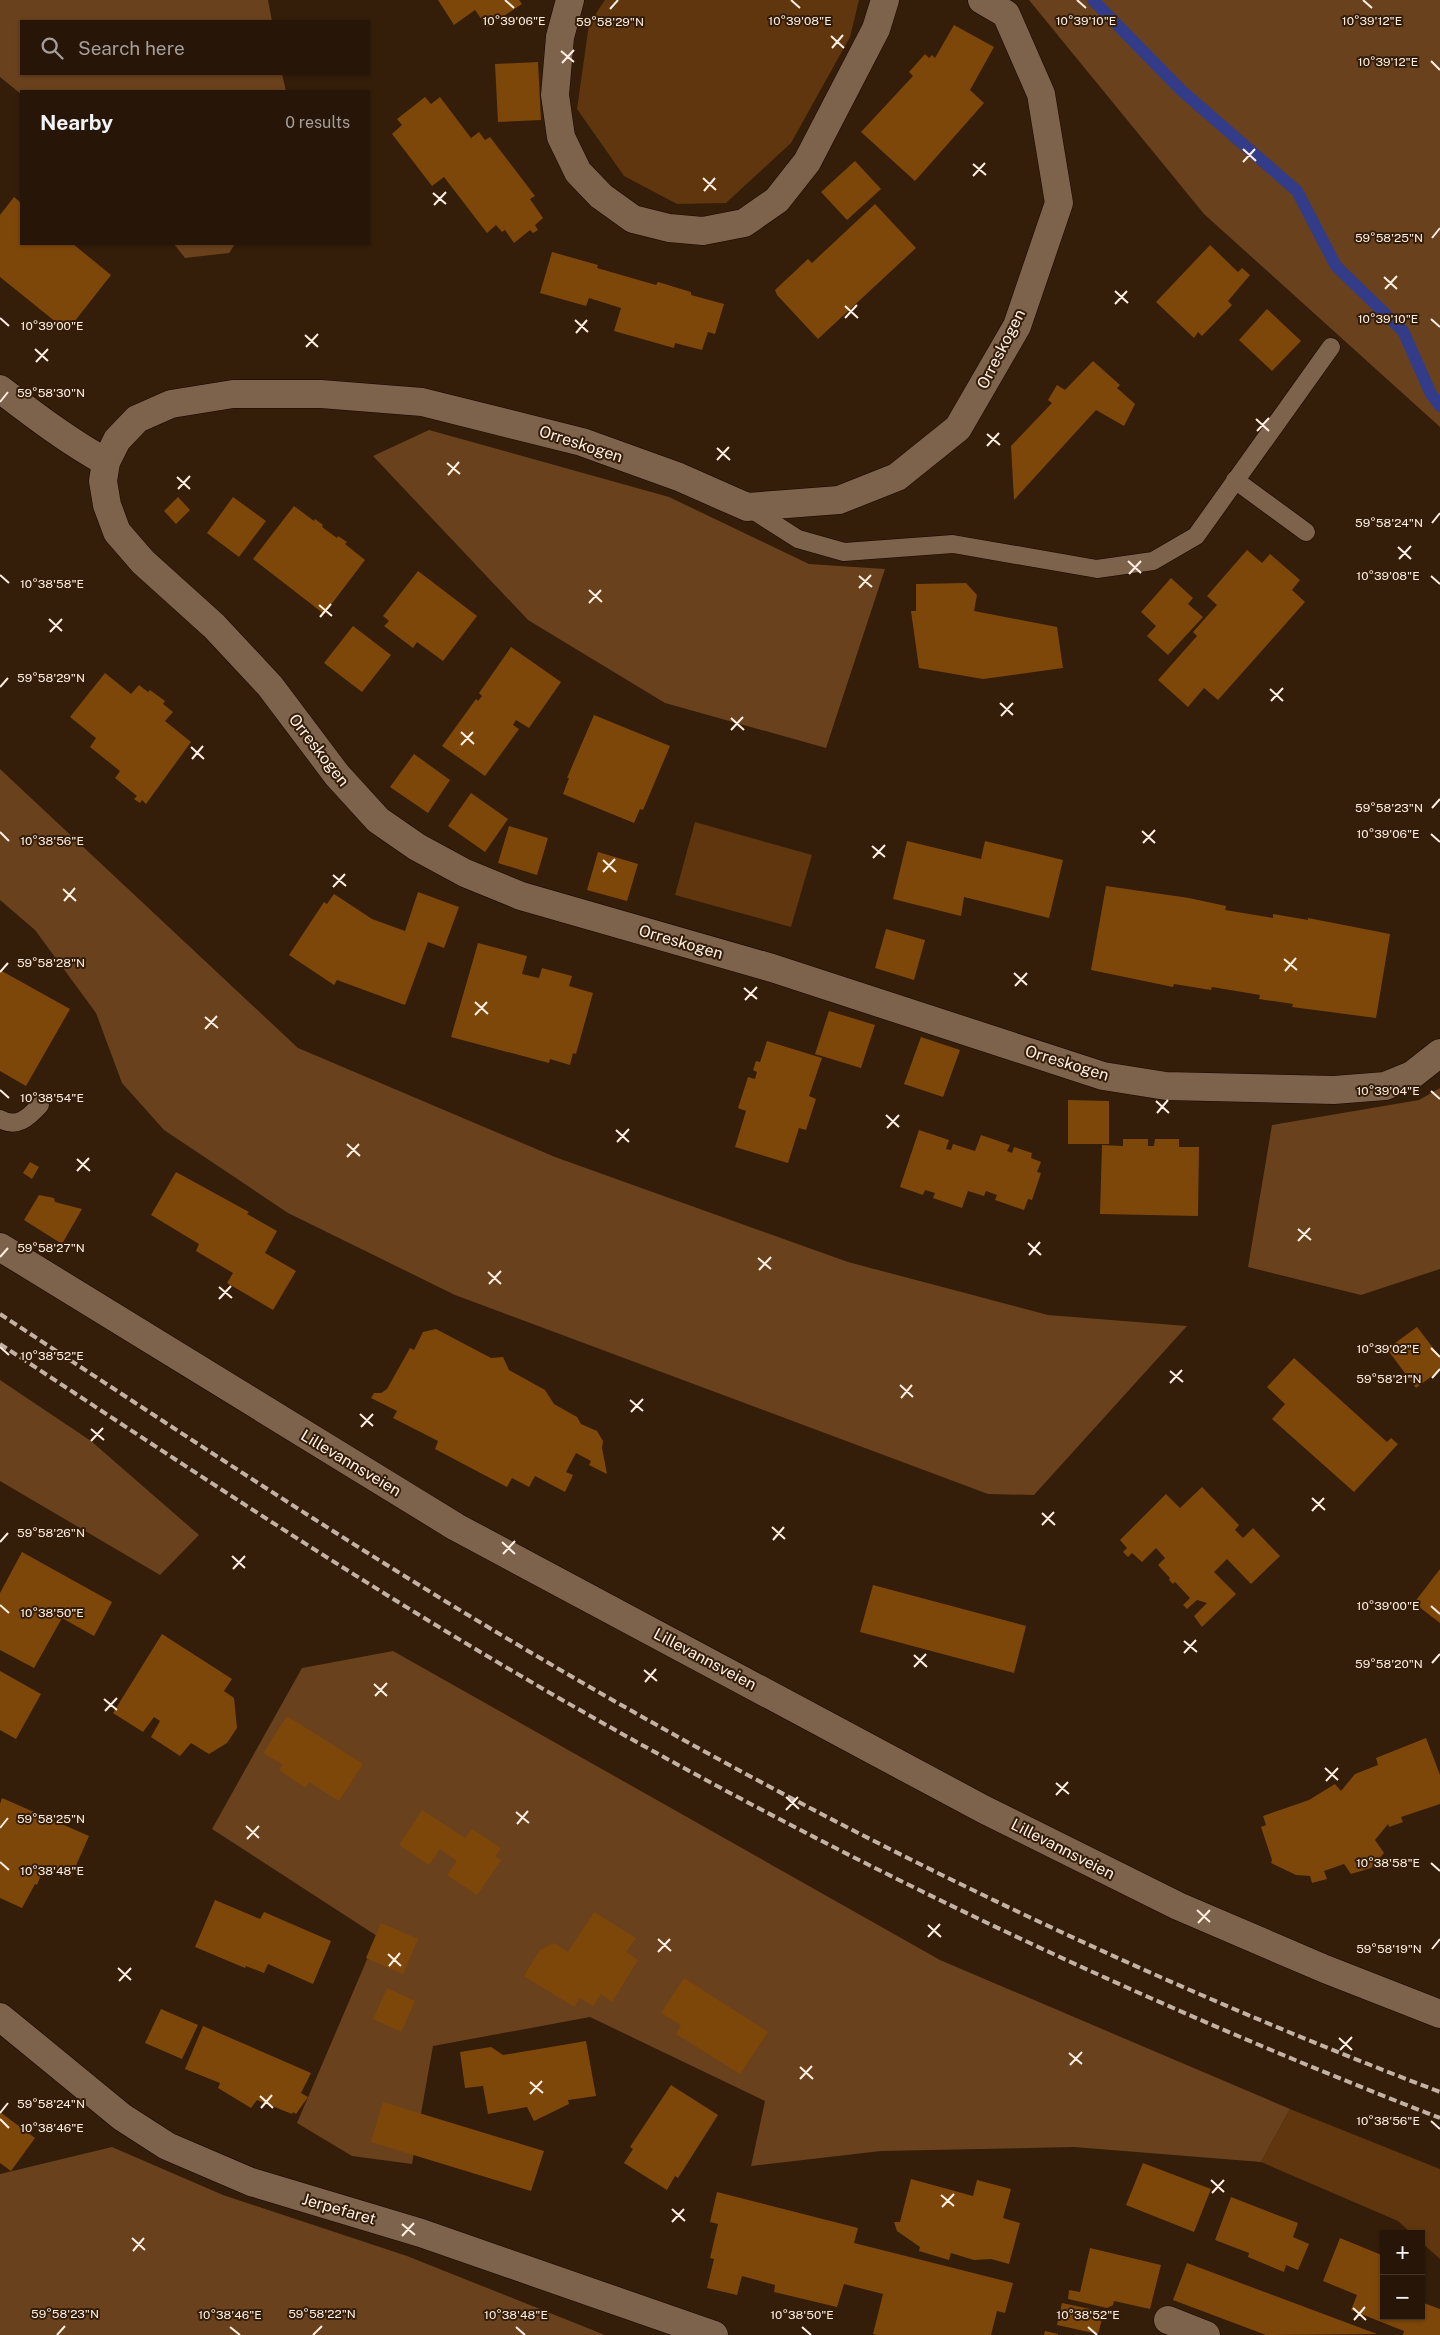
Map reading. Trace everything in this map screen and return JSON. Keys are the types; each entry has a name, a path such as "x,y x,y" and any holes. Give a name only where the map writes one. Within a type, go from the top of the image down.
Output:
{"street":[{"path":"570,0 560,37 556,95 560,137 578,172 601,196 633,219 669,228 703,231 744,223 777,200 807,162 876,29 885,0"},
{"name":"Orreskogen","path":"982,0 1006,14 1041,94 1059,203 1017,326 958,428 897,477 839,500 747,507 679,477 582,442 510,422 422,402 321,394 233,394 171,404 137,419 117,440 106,462 103,480 107,505 117,532 138,556 214,626 270,686 337,775 378,820 417,847 464,873 521,896 772,968 1103,1076 1166,1086 1334,1090 1384,1086 1412,1075 1440,1053"},
{"path":"0,389 83,450 106,462"},
{"name":"Lillevannsveien","path":"0,1247 456,1527 983,1809 1178,1906 1325,1969 1440,2014"},
{"name":"Jerpefaret","path":"0,2017 122,2117 167,2146 184,2154 251,2182 421,2233 714,2335"},
{"path":"1168,2320 1206,2335"}],"lane":[{"name":"Orreskogen","path":"747,507 798,539 844,552 953,544 1097,569 1153,561 1196,536 1234,480 1331,347"},
{"path":"1234,480 1306,532"},
{"path":"0,1119 19,1122 28,1118 40,1105"}],"shaded area":[{"path":"0,0 268,0 272,20 20,20 20,75 282,75 286,90 20,90 20,93 0,77"},
{"path":"605,0 859,0 850,37 791,143 726,203 677,204 624,176 577,109 589,24"},
{"path":"1029,0 1440,0 1440,427 1204,214"},
{"path":"175,245 234,245 229,253 185,258"},
{"path":"429,430 669,497 809,564 885,569 826,748 665,703 528,620 373,456"},
{"path":"0,769 298,1048 555,1157 848,1262 1048,1315 1187,1326 1034,1495 988,1494 455,1295 288,1213 164,1130 122,1083 96,1013 35,930 0,900"},
{"path":"695,822 812,855 791,927 675,895"},
{"path":"1440,1088 1440,1269 1361,1295 1248,1267 1272,1125 1419,1100"},
{"path":"0,1380 91,1441 199,1535 160,1575 0,1481"},
{"path":"393,1651 940,1960 1290,2109 1261,2162 1074,2147 881,2151 751,2166 765,2101 590,2017 433,2046 412,2164 352,2156 297,2123 377,1936 212,1829 302,1668"},
{"path":"1290,2109 1440,2169 1440,2259 1425,2246 1425,2230 1408,2230 1398,2221 1261,2162"},
{"path":"112,2147 223,2195 407,2256 605,2335 0,2335 0,2174"}],"building":[{"path":"438,0 519,0 522,4 487,27 475,10 454,25"},
{"path":"954,25 994,47 970,90 984,103 915,181 861,132 913,76 909,72 925,54 929,58 932,55 935,58"},
{"path":"538,62 541,120 498,122 495,64"},
{"path":"425,97 431,104 440,97 471,138 479,132 485,140 490,137 535,196 530,199 543,218 535,225 538,230 533,233 530,230 514,243 505,230 502,232 496,225 487,233 444,177 432,186 392,134 402,125 397,119"},
{"path":"855,161 881,189 847,220 821,192"},
{"path":"14,197 20,202 20,245 74,245 111,275 67,331 0,277 0,215"},
{"path":"875,204 916,248 818,339 777,295 775,290 808,259 812,263"},
{"path":"1210,245 1238,272 1242,268 1250,275 1228,301 1232,305 1202,336 1198,332 1194,338 1156,302"},
{"path":"552,252 598,265 597,268 656,285 658,282 691,292 691,295 724,304 715,334 708,332 702,350 675,343 674,348 614,331 621,308 589,298 586,306 540,293"},
{"path":"1267,309 1301,341 1272,371 1239,340"},
{"path":"1093,361 1120,385 1117,388 1135,404 1124,426 1096,410 1014,500 1011,446 1052,403 1048,400 1057,385 1065,390"},
{"path":"178,497 190,510 176,524 164,511"},
{"path":"233,497 266,521 239,557 207,533"},
{"path":"294,506 314,521 315,519 337,538 338,536 347,542 345,544 365,560 324,614 253,559"},
{"path":"1247,550 1262,563 1270,554 1300,580 1292,590 1305,602 1218,700 1204,688 1188,707 1158,680 1197,636 1193,632 1217,605 1207,596"},
{"path":"418,571 477,616 443,661 417,642 413,648 384,626 389,621 383,616"},
{"path":"1171,578 1193,598 1188,604 1203,617 1168,655 1147,636 1156,626 1141,612"},
{"path":"966,583 977,595 974,611 1057,627 1063,668 983,679 919,668 911,611 916,611 916,584"},
{"path":"353,626 391,655 362,692 324,663"},
{"path":"511,647 561,682 529,728 516,720 513,725 519,729 485,776 442,746 476,699 478,701 482,696 479,693"},
{"path":"105,673 131,694 139,685 148,692 150,690 165,701 163,704 173,712 165,721 191,742 146,804 142,800 140,803 134,799 137,796 115,778 120,771 90,747 96,738 70,717"},
{"path":"594,715 670,746 643,810 640,809 634,823 563,794 569,778 567,778"},
{"path":"414,754 450,780 428,813 390,787"},
{"path":"471,793 508,819 485,852 448,826"},
{"path":"509,826 548,838 537,875 498,863"},
{"path":"907,841 981,859 985,841 1063,860 1049,918 964,897 961,916 893,899"},
{"path":"598,852 638,864 627,901 587,890"},
{"path":"1106,886 1189,898 1226,906 1225,910 1273,918 1273,914 1308,920 1308,918 1390,934 1376,1018 1292,1007 1293,1004 1259,999 1260,995 1212,987 1211,990 1174,984 1173,987 1091,970"},
{"path":"418,892 459,907 444,948 428,942 405,1005 337,980 334,985 289,955 324,902 327,904 334,894 372,919 405,931"},
{"path":"886,929 925,940 914,980 875,968"},
{"path":"478,943 527,956 522,974 539,978 542,968 572,976 569,986 593,993 576,1054 573,1053 570,1065 550,1059 549,1063 451,1037"},
{"path":"0,970 70,1009 26,1086 0,1071"},
{"path":"829,1011 875,1025 861,1068 815,1054"},
{"path":"921,1037 960,1050 943,1097 904,1084"},
{"path":"767,1041 822,1058 809,1096 816,1099 806,1130 799,1128 788,1163 735,1147 746,1111 738,1108 748,1077 755,1079 757,1072 753,1070 756,1061 760,1062"},
{"path":"1068,1100 1109,1101 1109,1144 1068,1144"},
{"path":"919,1130 949,1140 946,1149 951,1150 953,1144 975,1151 981,1135 1010,1145 1007,1151 1012,1153 1014,1147 1032,1153 1031,1158 1041,1162 1037,1172 1041,1173 1032,1200 1028,1199 1024,1210 995,1200 997,1195 986,1191 984,1196 968,1191 962,1208 933,1198 935,1193 925,1190 923,1195 900,1187"},
{"path":"1123,1139 1148,1139 1148,1146 1154,1146 1155,1139 1179,1139 1179,1147 1199,1147 1198,1216 1100,1214 1102,1145 1123,1146"},
{"path":"30,1162 39,1167 32,1179 23,1173"},
{"path":"176,1172 249,1212 247,1214 277,1231 265,1253 296,1271 273,1310 227,1283 233,1273 196,1251 199,1244 151,1215"},
{"path":"39,1195 54,1198 55,1202 82,1209 62,1244 24,1220"},
{"path":"1417,1327 1440,1357 1440,1370 1416,1388 1387,1349"},
{"path":"436,1329 491,1358 503,1357 509,1370 545,1390 554,1404 577,1417 581,1424 597,1431 603,1441 602,1448 607,1474 589,1465 591,1461 576,1453 566,1472 573,1475 565,1492 535,1476 529,1487 512,1478 507,1487 435,1449 438,1441 393,1418 397,1411 371,1398 374,1393 381,1393 387,1389 410,1348 414,1350 423,1332"},
{"path":"1294,1358 1387,1442 1391,1438 1398,1444 1354,1492 1272,1419 1285,1404 1267,1387"},
{"path":"1202,1487 1239,1525 1235,1530 1243,1538 1253,1528 1280,1556 1251,1584 1227,1559 1214,1572 1236,1594 1202,1627 1194,1616 1207,1603 1197,1600 1187,1609 1183,1605 1190,1598 1175,1582 1173,1584 1169,1580 1170,1578 1158,1565 1165,1558 1156,1548 1142,1562 1132,1553 1128,1557 1123,1552 1127,1548 1120,1540 1166,1494 1180,1508"},
{"path":"22,1552 112,1602 94,1636 62,1618 34,1668 0,1650 0,1593"},
{"path":"1440,1569 1440,1623 1414,1603"},
{"path":"873,1585 1026,1626 1014,1673 860,1632"},
{"path":"162,1634 232,1679 224,1691 234,1698 237,1728 227,1743 209,1754 191,1743 180,1756 151,1737 160,1721 154,1717 143,1732 113,1713"},
{"path":"0,1671 41,1694 16,1739 0,1730"},
{"path":"287,1716 363,1764 339,1801 309,1782 306,1788 279,1770 283,1765 263,1753"},
{"path":"1426,1738 1440,1775 1440,1804 1401,1817 1403,1822 1389,1827 1388,1824 1375,1840 1384,1853 1371,1868 1351,1874 1344,1864 1324,1871 1327,1879 1312,1883 1310,1876 1296,1875 1271,1863 1272,1860 1261,1827 1266,1825 1263,1816 1309,1800 1335,1784 1341,1791 1355,1774 1378,1765 1376,1758"},
{"path":"2,1798 89,1836 71,1877 45,1865 37,1885 35,1884 22,1908 0,1898 0,1804"},
{"path":"422,1810 465,1838 472,1829 501,1848 495,1856 501,1860 477,1895 447,1875 457,1861 440,1849 429,1865 399,1845"},
{"path":"215,1900 260,1919 264,1912 331,1941 313,1984 268,1964 264,1973 246,1966 245,1968 195,1947"},
{"path":"594,1912 636,1938 626,1952 638,1960 612,2002 601,1994 593,2006 580,1998 574,2007 524,1976 540,1950 554,1943 568,1952"},
{"path":"381,1923 418,1939 403,1974 366,1958"},
{"path":"684,1978 768,2032 740,2074 676,2034 681,2025 661,2013"},
{"path":"387,1988 415,2001 401,2032 373,2019"},
{"path":"161,2009 198,2025 182,2059 145,2043"},
{"path":"203,2026 311,2073 301,2093 308,2097 296,2114 257,2100 251,2108 218,2088 220,2083 185,2069"},
{"path":"586,2041 596,2096 568,2100 569,2104 534,2121 527,2107 488,2114 483,2086 465,2088 460,2052 491,2047 503,2055"},
{"path":"671,2085 718,2115 678,2178 675,2176 667,2190 624,2163 633,2149 630,2147"},
{"path":"383,2102 544,2151 531,2191 371,2142"},
{"path":"0,2112 35,2138 11,2171 0,2163"},
{"path":"1143,2163 1211,2189 1194,2232 1126,2205"},
{"path":"911,2179 973,2196 977,2180 1011,2189 1003,2218 1020,2223 1009,2264 991,2259 974,2260 951,2253 949,2260 919,2251 920,2247 897,2231 894,2222 900,2222"},
{"path":"717,2192 858,2228 854,2243 1013,2283 1005,2313 997,2311 991,2335 877,2335 873,2334 883,2294 844,2284 837,2307 774,2292 775,2285 742,2276 737,2295 707,2288 714,2259 710,2258 718,2224 710,2222"},
{"path":"1231,2197 1298,2223 1293,2237 1309,2244 1298,2270 1286,2265 1284,2272 1248,2257 1249,2253 1215,2240"},
{"path":"1340,2238 1380,2254 1380,2320 1425,2320 1425,2303 1440,2309 1440,2335 1403,2335 1404,2331 1351,2310 1357,2295 1323,2281"},
{"path":"1090,2248 1161,2265 1150,2309 1114,2301 1113,2305 1107,2308 1068,2299 1069,2290 1080,2292"},
{"path":"1187,2263 1377,2334 1266,2335 1173,2300"},
{"path":"1062,2303 1104,2312 1098,2334 1057,2325"},
{"path":"1045,2331 1058,2334 1058,2335 1044,2335"}],"waterway":[{"path":"1093,0 1182,91 1297,191 1336,266 1403,331 1431,394 1440,406"}],"railway":[{"path":"0,1314 400,1573 535,1655 644,1718 754,1778 865,1837 978,1893 1092,1946 1323,2046 1440,2092"},
{"path":"0,1344 258,1513 455,1637 632,1739 744,1800 857,1859 1087,1969 1321,2071 1440,2118"}]}
